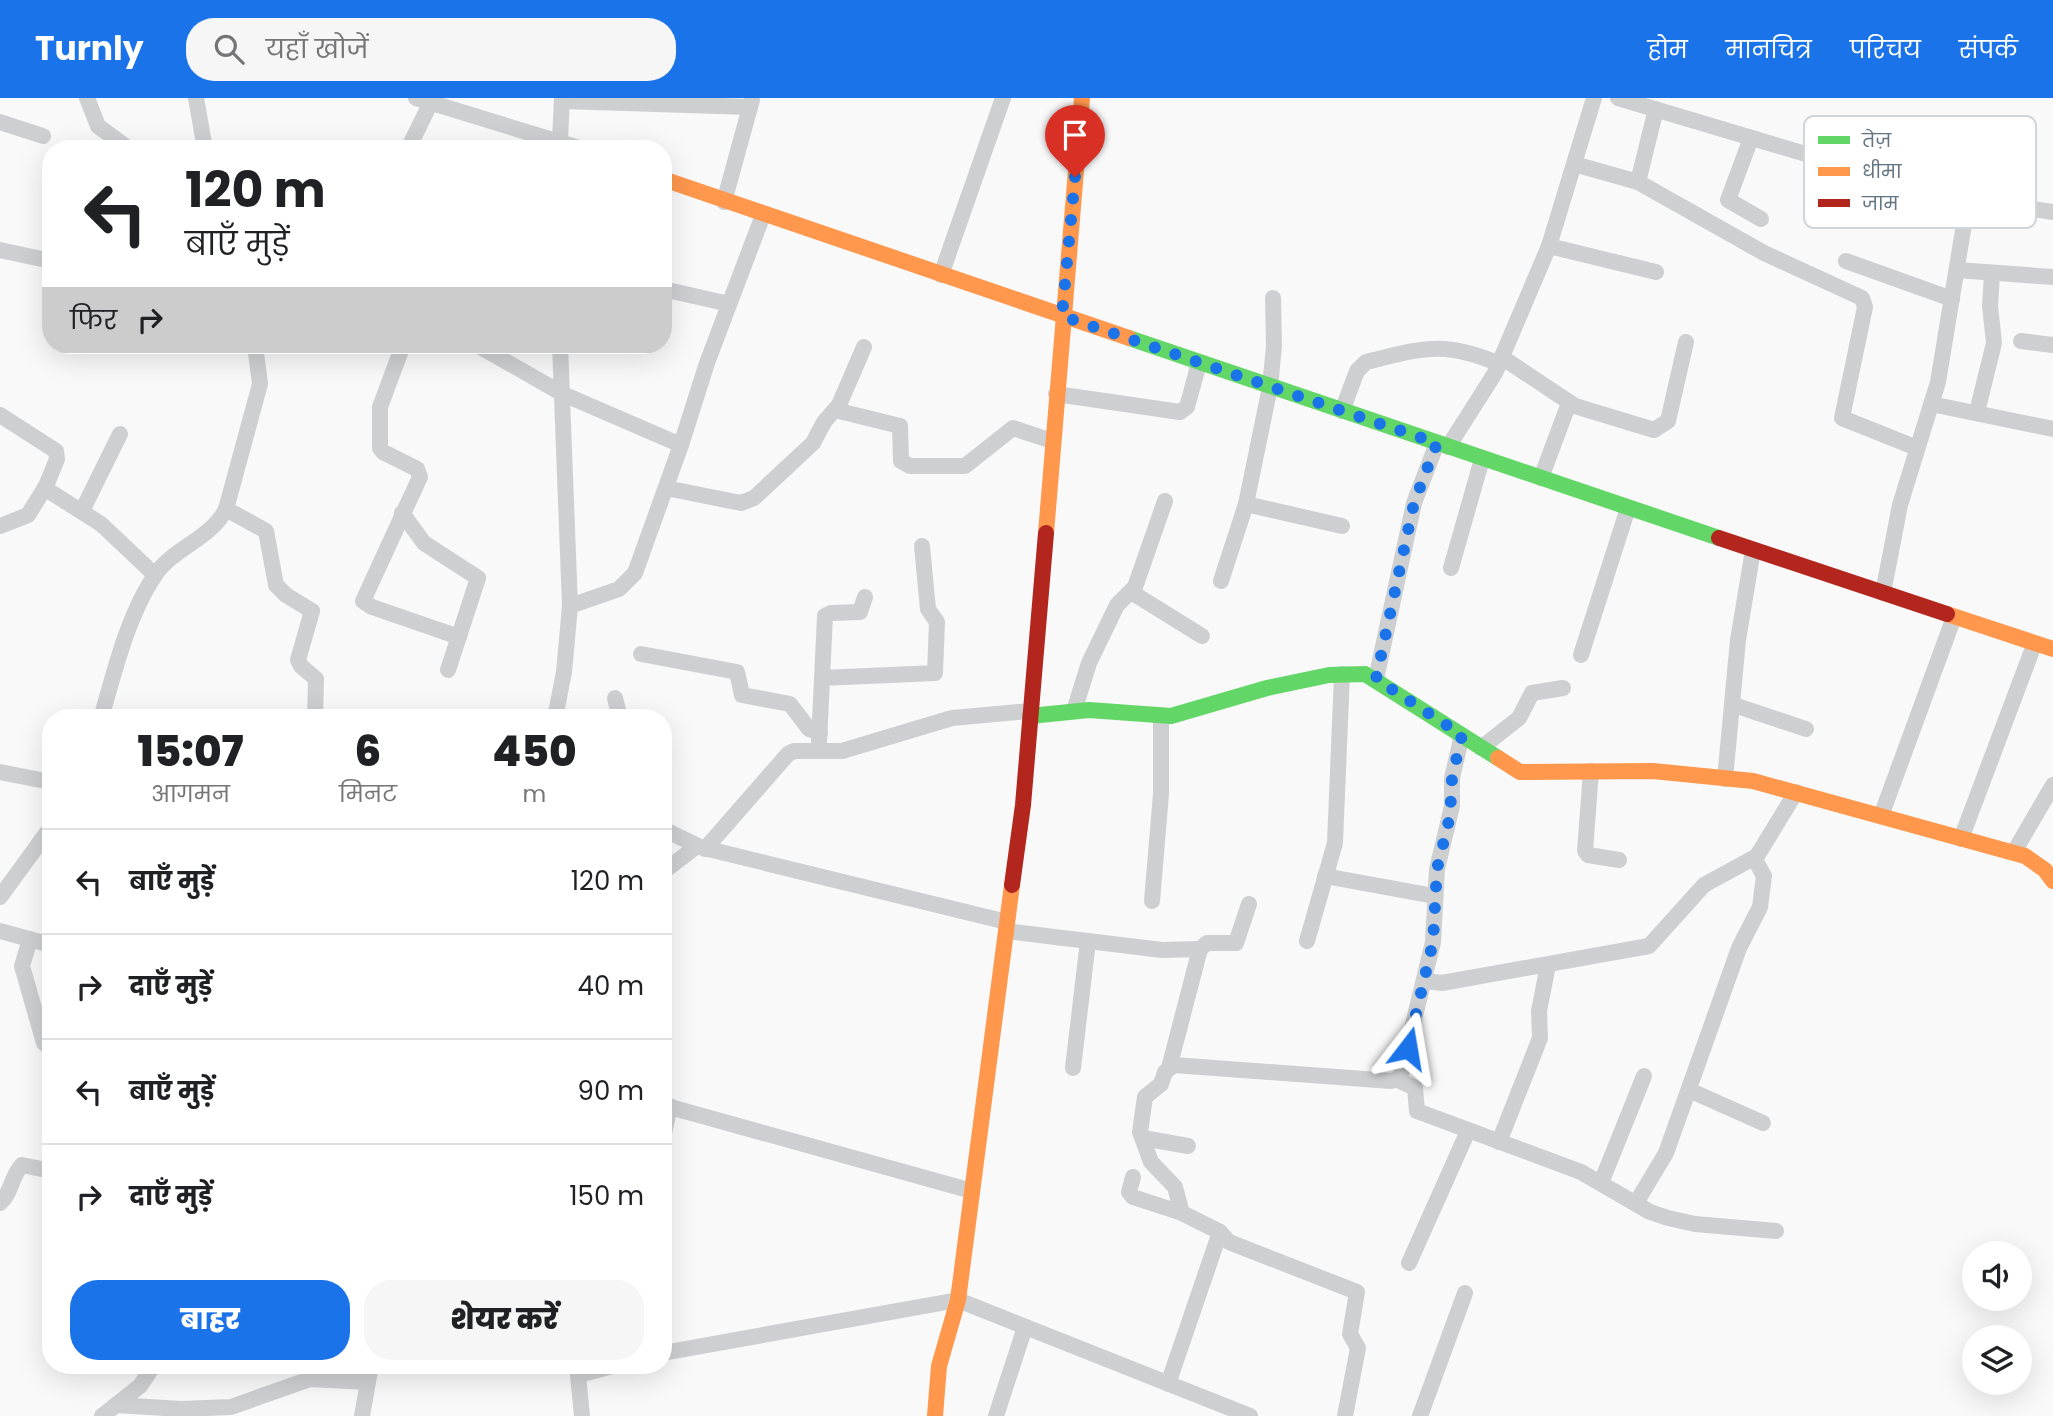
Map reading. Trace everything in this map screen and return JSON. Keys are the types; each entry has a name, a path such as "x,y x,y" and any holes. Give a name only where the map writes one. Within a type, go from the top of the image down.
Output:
{"street":[{"path":"87,98 98,126 117,140"},
{"path":"196,98 203,140"},
{"path":"941,275 1003,98"},
{"path":"935,1416 939,1366 958,1300 1023,805 1082,98"},
{"path":"1376,679 1414,503 1443,445 1501,361 1549,246 1594,98"},
{"path":"1618,98 1650,105 1804,154"},
{"path":"553,140 562,99 751,102 724,202"},
{"path":"411,140 426,100 547,140"},
{"path":"1638,182 1650,105"},
{"path":"0,122 43,136"},
{"path":"1751,138 1728,200 1761,219"},
{"path":"1574,163 1638,182 1764,253 1862,298 1865,307 1842,418 1917,449"},
{"path":"672,182 1482,459 2034,645 2053,649"},
{"path":"570,606 619,589 635,573 681,445 706,363 763,215"},
{"path":"1883,593 1900,505 1938,382 1964,228"},
{"path":"1549,246 1656,272"},
{"path":"0,250 42,259"},
{"path":"1846,261 1952,299"},
{"path":"1957,270 2053,277"},
{"path":"1977,412 1994,344 1990,306 1992,274"},
{"path":"672,291 729,304"},
{"path":"1221,581 1246,504 1270,387 1274,346 1273,298"},
{"path":"2021,341 2053,345"},
{"path":"1342,411 1357,371 1366,362 1438,348 1467,350 1501,361 1569,403 1642,427 1660,429 1668,421 1686,342"},
{"path":"666,488 748,502 810,448 835,410 864,347"},
{"path":"104,709 126,636 155,575 219,522 226,509 260,384 256,354"},
{"path":"400,354 380,407 377,430 383,452 420,472 363,601 372,607 459,637"},
{"path":"493,354 563,394 681,445"},
{"path":"557,709 565,671 570,606 561,354"},
{"path":"1056,394 1180,412 1187,407 1199,363"},
{"path":"1541,478 1569,403"},
{"path":"1931,404 2053,429"},
{"path":"835,410 900,425 901,461 910,466 965,466 1013,428 1052,441"},
{"path":"0,415 56,451 57,459 46,486 28,515 0,526"},
{"path":"82,511 120,434"},
{"path":"1451,568 1482,459"},
{"path":"46,486 49,491 101,524 155,575"},
{"path":"1074,711 1089,663 1116,605 1131,592 1165,500"},
{"path":"1246,504 1342,526"},
{"path":"1581,656 1628,508"},
{"path":"226,509 266,531 275,585 313,611 298,660 300,667 316,679 315,709"},
{"path":"402,513 424,543 478,578 447,670"},
{"path":"822,678 935,673 937,622 928,609 922,546"},
{"path":"1725,779 1738,640 1753,550"},
{"path":"1131,592 1202,636"},
{"path":"819,750 825,616 831,612 860,612 865,597"},
{"path":"1881,816 1954,617"},
{"path":"1961,839 2034,645"},
{"path":"641,654 737,672 742,695 790,704 806,726 820,733"},
{"path":"1307,941 1335,843 1342,674"},
{"path":"672,866 701,847 788,754 803,749 857,747 952,718 1074,711 1161,716 1185,713 1267,688 1342,674 1365,674 1520,772 1653,771 1753,781 2014,852 2036,862 2053,881"},
{"path":"1481,748 1519,718 1532,693 1563,688"},
{"path":"615,698 618,709"},
{"path":"1734,705 1806,729"},
{"path":"1152,901 1161,794 1161,716"},
{"path":"1398,1080 1426,981 1435,925 1437,869 1452,806 1452,778 1462,735"},
{"path":"1591,771 1585,851 1588,855 1619,860"},
{"path":"0,772 42,780"},
{"path":"2014,852 2053,785"},
{"path":"1426,981 1442,983 1649,946 1704,885 1754,858 1763,849 1796,792"},
{"path":"672,834 701,847 1007,926 1088,941 1162,950 1200,949"},
{"path":"0,897 42,839"},
{"path":"1636,1203 1663,1160 1739,948 1762,900 1764,876 1754,858"},
{"path":"1325,876 1434,896"},
{"path":"1182,1213 1175,1187 1151,1162 1140,1129 1145,1097 1161,1084 1169,1068 1200,949 1207,943 1236,943 1249,904"},
{"path":"0,930 42,942"},
{"path":"30,939 22,966 42,1036"},
{"path":"1073,1068 1088,941"},
{"path":"1499,1142 1540,1038 1539,1011 1548,965"},
{"path":"1169,1068 1174,1065 1398,1080 1415,1088 1415,1110 1581,1172 1650,1212 1695,1224 1776,1231"},
{"path":"1601,1183 1644,1076"},
{"path":"1689,1090 1763,1123"},
{"path":"672,1107 972,1191"},
{"path":"1409,1263 1468,1130"},
{"path":"1143,1138 1188,1146"},
{"path":"0,1203 7,1196 15,1172 22,1165 42,1169"},
{"path":"1133,1177 1129,1192 1133,1197 1182,1213 1220,1232 1229,1242 1357,1292 1350,1334 1358,1348 1345,1416"},
{"path":"1168,1384 1220,1232"},
{"path":"1420,1416 1465,1293"},
{"path":"672,1351 958,1300 1250,1416"},
{"path":"996,1416 1025,1327"},
{"path":"102,1416 140,1386 148,1374"},
{"path":"362,1416 369,1374"},
{"path":"578,1374 582,1416"},
{"path":"116,1405 199,1412 243,1405 310,1378 367,1382"}],"traffic: fast":[{"path":"1129,338 1719,538"},
{"path":"1030,716 1089,710 1171,716 1267,688 1329,675 1365,674 1498,758"}],"traffic: slow":[{"path":"1046,533 1082,98"},
{"path":"672,182 1129,338"},
{"path":"1947,614 2053,649"},
{"path":"1498,758 1520,772 1653,771 1753,781 2025,856 2045,870 2053,881"},
{"path":"935,1416 939,1366 958,1300 1012,885"}],"traffic: jam":[{"path":"1012,885 1023,805 1046,533"},
{"path":"1719,538 1947,614"}],"route":[{"path":"1075,177 1062,316 1437,443 1414,503 1376,679 1462,735 1452,778 1452,806 1434,889 1433,942 1426,981 1408,1048"}]}
